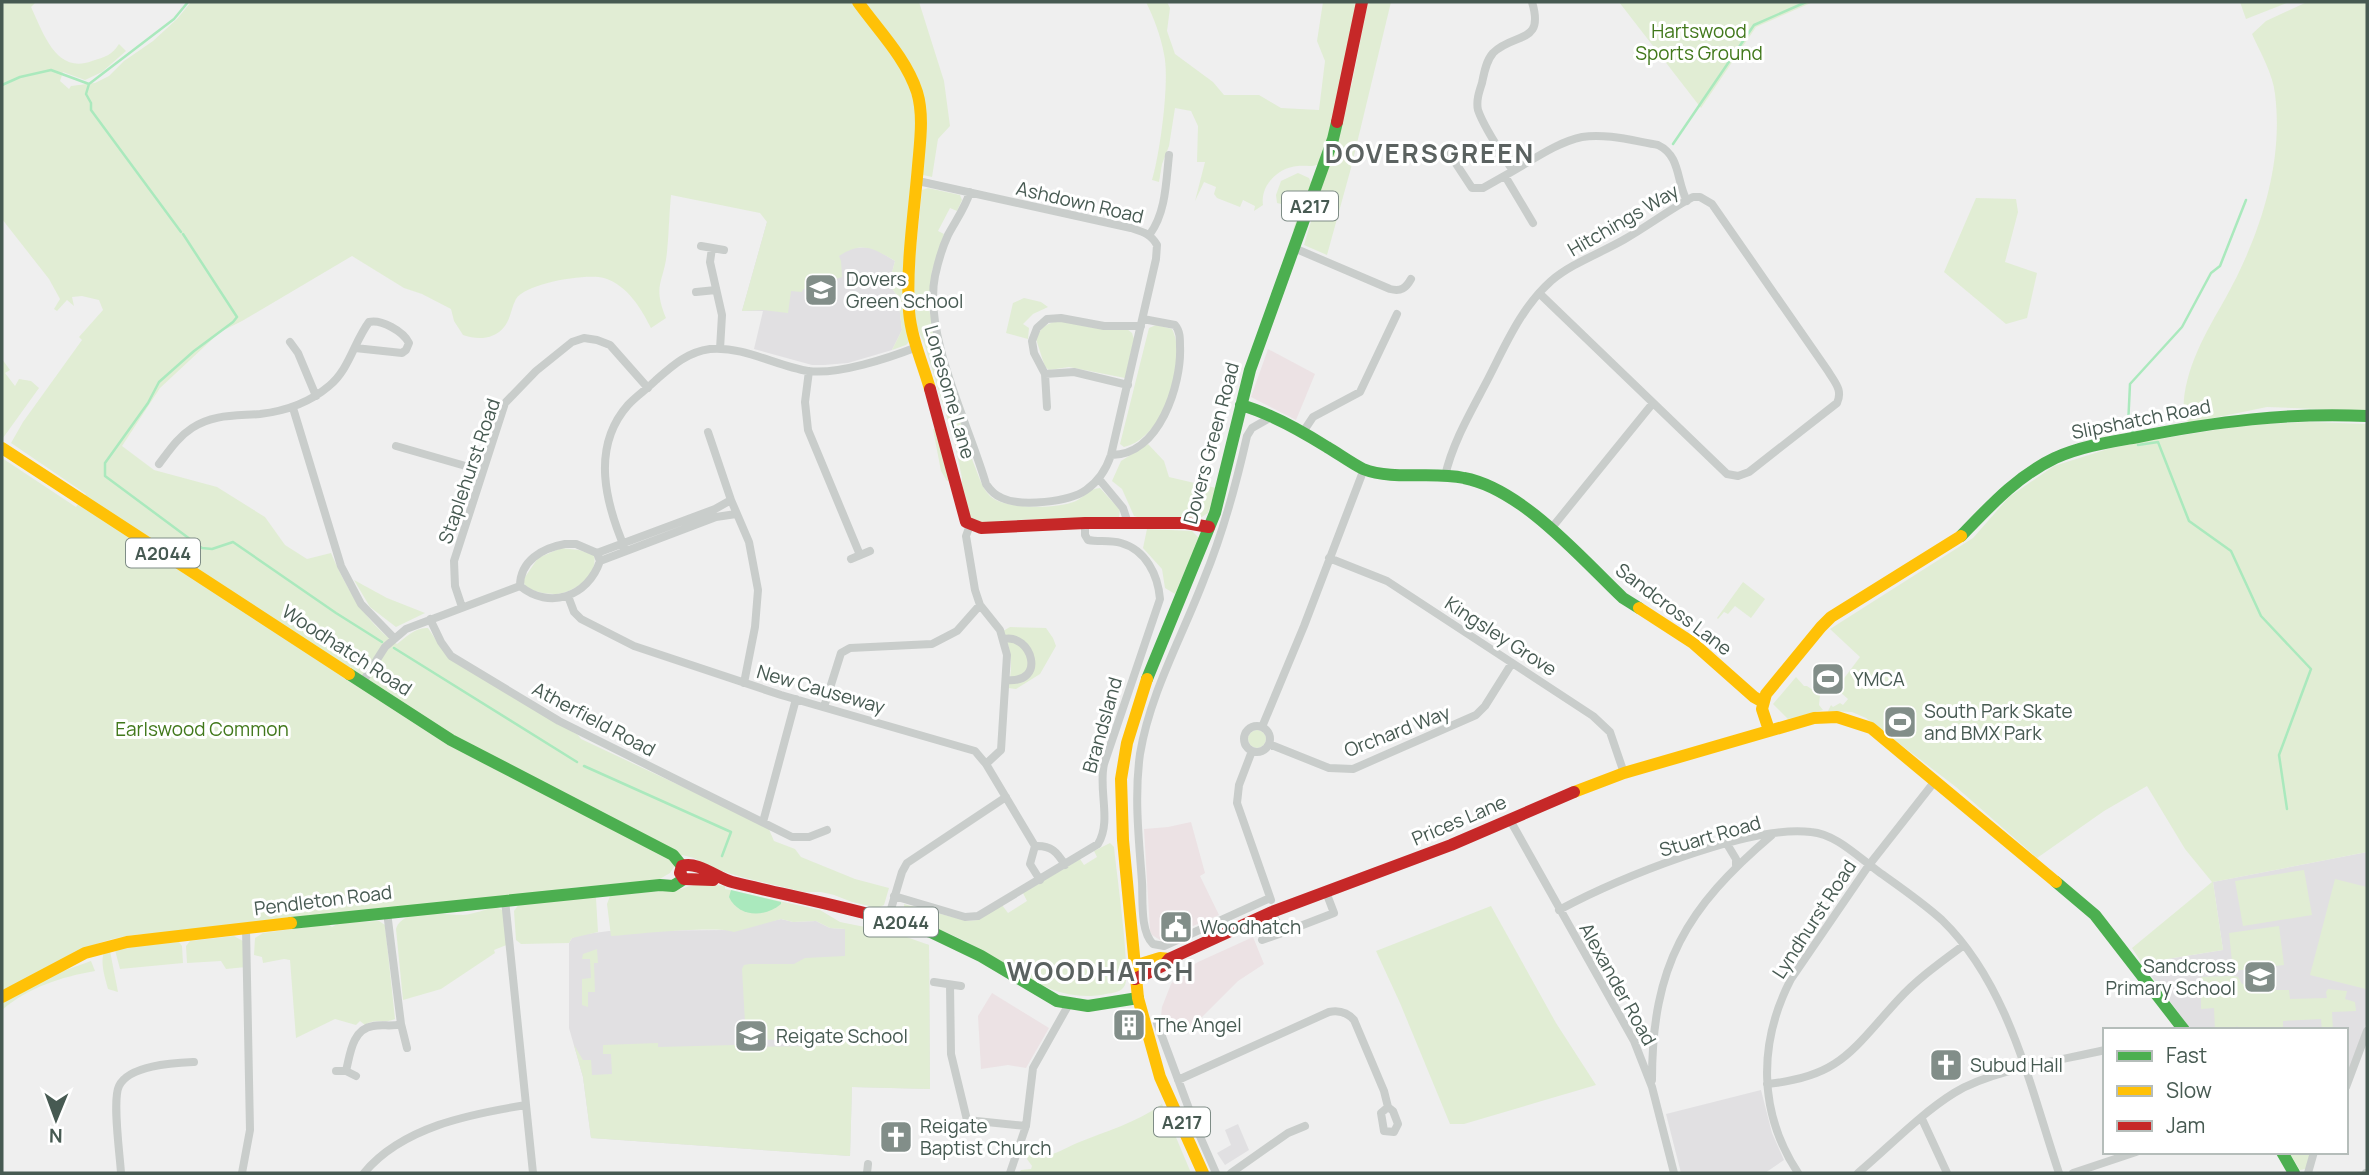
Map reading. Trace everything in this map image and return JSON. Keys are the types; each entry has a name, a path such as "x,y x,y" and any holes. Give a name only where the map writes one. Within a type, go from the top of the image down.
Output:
{"street":[{"name":"Lonesome Lane","path":"858,2 904,64 917,92 921,118 909,276 909,312 962,512 970,525"},
{"name":"Dovers Green Road","path":"1135,972 1120,796 1127,743 1143,688 1209,527 1221,515 1241,405 1258,344 1333,139 1362,2"},
{"path":"1513,171 1480,115 1478,98 1486,68 1494,53 1529,35 1534,29 1536,19 1532,2"},
{"path":"1449,153 1468,183 1478,190 1548,151 1580,138 1606,138 1658,145 1665,148 1674,159 1687,201"},
{"path":"1150,234 1162,209 1169,155"},
{"path":"1504,176 1533,223"},
{"name":"Ashdown Road","path":"918,181 1150,234 1157,245 1158,251 1111,456 1099,479"},
{"path":"970,192 939,259 932,296 933,315 943,357 986,484 991,491 1005,500 1053,501 1077,495 1099,479 1123,508 1128,523"},
{"name":"Hitchings Way","path":"1445,476 1451,454 1467,419 1525,309 1539,293 1553,279 1570,268 1624,240 1687,201 1700,197 1712,204 1840,391 1837,403 1749,472 1738,476 1722,471 1653,403"},
{"path":"701,246 724,250"},
{"path":"712,248 710,262 722,315 720,349"},
{"path":"1294,248 1390,289 1401,290 1411,279"},
{"path":"696,292 716,290"},
{"path":"1539,293 1653,403 1550,530"},
{"path":"1303,432 1313,417 1360,392 1397,314"},
{"path":"1046,407 1045,374 1034,353 1032,341 1037,328 1047,319 1061,318 1104,326 1142,322 1175,325 1178,329 1180,354 1177,382 1168,410 1152,434 1127,452 1111,456"},
{"path":"159,464 183,435 200,424 217,417 262,414 293,408 316,396 334,382 366,324 372,321 381,322 409,343 407,350 402,353 355,348"},
{"name":"Staplehurst Road","path":"462,607 453,569 505,403 536,371 572,342 584,338 610,345 648,388"},
{"path":"290,342 298,353 316,396"},
{"path":"626,551 605,488 606,451 619,418 628,405 676,362 690,354 720,349 809,371 845,369 917,347"},
{"path":"809,371 805,402 808,430 860,555"},
{"path":"1045,374 1074,372 1128,384"},
{"name":"Sandcross Lane","path":"1241,405 1273,416 1364,469 1385,474 1462,477 1488,484 1519,503 1623,598 1680,632 1754,698 1763,702"},
{"path":"293,408 341,566 361,604 394,638"},
{"name":"Slipshatch Road","path":"1763,702 1766,694 1831,617 1959,539 2011,485 2053,458 2079,448 2269,415 2367,416"},
{"name":"Dovers Green Road","path":"1153,944 1146,933 1143,911 1136,802 1140,754 1155,696 1205,579 1221,515 1247,436 1251,428 1273,416"},
{"path":"708,432 736,514 749,542 758,590 755,626 744,683"},
{"path":"396,446 483,471"},
{"name":"Woodhatch Road","path":"2,448 451,740 673,855 687,872"},
{"path":"1262,727 1364,469"},
{"path":"520,586 532,595 541,597 568,596 590,582 598,557 622,542 715,509 731,500"},
{"path":"520,586 526,565 547,548 576,544 598,557 626,551 716,517 736,514"},
{"path":"986,764 1001,750 1008,664 1004,639 980,605 966,536 970,525 981,528 1037,523 1186,523 1209,527"},
{"name":"Brandsland","path":"894,896 971,917 985,914 1098,844 1102,838 1105,822 1101,782 1104,765 1160,599 1157,579 1139,553 1122,543 1088,540 1085,523"},
{"path":"851,559 870,551"},
{"name":"Kingsley Grove","path":"1329,558 1387,580 1605,726 1616,746 1624,773"},
{"path":"362,683 385,647 406,629 520,586"},
{"name":"New Causeway","path":"568,596 574,612 581,619 634,646 744,683 975,751 986,764 1035,846 1030,864 1040,880"},
{"path":"824,707 841,653 850,648 932,644 957,631 980,605"},
{"name":"Atherfield Road","path":"430,619 451,656 559,721 792,837 809,837 827,830"},
{"path":"1004,639 1018,640 1028,652 1032,663 1026,676 1017,680 1006,680"},
{"name":"Orchard Way","path":"1269,744 1329,768 1353,769 1476,715 1485,706 1513,663"},
{"path":"763,822 796,699"},
{"path":"1763,702 1762,709 1769,730 1814,718 1837,718 1871,728 2095,915 2181,1028"},
{"path":"1262,727 1268,734 1269,744 1262,751 1252,751 1246,746 1245,734 1250,728 1262,727"},
{"name":"Prices Lane","path":"1135,972 1164,965 1175,951 1272,907 1326,892 1451,845 1556,799 1624,773 1769,730"},
{"path":"1252,751 1239,785 1237,803 1282,933"},
{"name":"Lyndhurst Road","path":"1798,1173 1781,1140 1773,1117 1767,1084 1768,1038 1781,999 1791,979 1868,864 1936,781"},
{"path":"888,919 907,863 1006,797"},
{"name":"Alexander Road","path":"1510,820 1634,1041 1652,1087 1674,1173"},
{"name":"Stuart Road","path":"1559,910 1636,875 1727,844 1774,833 1803,831 1830,837 1923,904 1964,945 1980,967 2000,1001 2059,1173"},
{"path":"1652,1087 1653,1035 1664,980 1679,942 1705,900 1737,865 1774,833"},
{"path":"1727,844 1737,865"},
{"name":"New Causeway","path":"1035,846 1055,851 1065,865"},
{"name":"A2044","path":"687,872 888,919 956,943 1040,993 1069,1004 1100,1006 1138,998"},
{"name":"Pendleton Road","path":"2,997 94,949 127,942 387,912 674,885 687,872"},
{"path":"1262,940 1334,913 1326,892"},
{"path":"505,900 533,1173"},
{"path":"1129,912 1143,911"},
{"path":"387,912 401,1024 407,1048"},
{"path":"242,1173 250,1130 246,928"},
{"name":"Prices Lane","path":"1153,944 1175,951"},
{"path":"1767,1084 1800,1079 1838,1064 1906,993 1964,945"},
{"name":"A217","path":"1135,972 1138,998 1160,1077 1203,1173"},
{"path":"934,982 961,986"},
{"path":"950,985 951,1054 967,1120 1026,1126"},
{"path":"1010,1173 1026,1126 1033,1068 1069,1004"},
{"path":"1178,1080 1329,1012 1339,1011 1348,1014 1357,1025 1388,1107"},
{"path":"1157,1023 1216,1173"},
{"path":"346,1071 354,1040 363,1030 374,1025 390,1027 401,1024"},
{"path":"2348,1082 2367,1031"},
{"path":"1634,1041 1653,1035"},
{"path":"1858,1173 1944,1100 1967,1086 2103,1050"},
{"path":"121,1173 116,1097 120,1084 130,1074 175,1063 194,1062"},
{"path":"336,1071 346,1071 356,1076"},
{"path":"364,1173 380,1156 398,1144 439,1126 495,1110 526,1105"},
{"path":"1922,1119 1947,1173"},
{"path":"1231,1173 1288,1133 1305,1126"},
{"path":"2073,1173 2130,1154"},
{"path":"2283,1154 2294,1173"},
{"path":"2308,1173 2313,1154"}],"shaded area":[{"name":"Dovers Green School","path":"767,222 851,248 872,247 895,261 889,284 898,297 902,330 892,350 848,363 812,365 754,349 763,311 742,311"},
{"path":"1268,349 1315,374 1296,420 1251,397"},
{"path":"1191,822 1205,873 1200,876 1219,915 1160,940 1150,931 1144,829"},
{"name":"Sandcross Primary School","path":"2367,852 2367,1021 2348,1073 2348,1028 2190,1028 2142,963 2223,950 2213,882"},
{"path":"731,890 781,904 767,912 745,912 733,904 729,897"},
{"name":"Reigate School","path":"781,919 793,922 816,921 830,928 861,930 929,945 930,1089 852,1087 850,1156 591,1138 583,1077 569,1028 569,943 572,938 609,931 729,930"},
{"path":"1253,937 1264,964 1238,981 1190,1029 1167,1035 1161,1016 1162,1007 1171,984 1181,972"},
{"path":"992,993 1049,1028 1026,1068 1008,1065 981,1069 978,1016"},
{"path":"1761,1090 1772,1133 1784,1160 1765,1173 1681,1173 1666,1114"},
{"path":"1238,1124 1249,1150 1225,1165 1217,1153 1231,1145 1225,1130"}],"green space":[{"name":"Earlswood Common","path":"2,2 36,2 31,7 46,39 60,57 69,62 80,64 101,58 111,53 119,44 126,51 102,72 85,80 63,72 60,81 69,89 71,86 95,83 109,76 124,61 153,41 191,2 851,2 884,41 901,69 917,118 911,340 906,345 892,350 902,330 898,297 889,284 895,261 867,248 847,251 839,256 842,277 824,283 825,290 791,291 788,313 742,311 767,222 760,213 671,195 666,262 659,290 666,318 651,328 638,305 620,286 604,278 584,277 544,284 522,293 516,299 508,321 495,335 477,338 463,335 454,321 451,309 404,288 352,256 220,332 160,388 122,446 154,470 217,487 265,517 285,545 307,559 331,553 366,615 397,644 415,631 428,628 448,658 581,739 768,827 774,841 795,849 801,857 855,879 889,888 884,905 877,908 821,892 804,892 745,878 708,867 694,858 682,855 670,873 658,880 117,938 58,961 2,993 2,458 76,507 86,494 11,443 82,340 79,337 103,310 99,300 82,296 72,297 74,306 67,300 57,311 54,309 60,299 49,279 2,219"},
{"path":"863,2 919,2 944,81 950,126 938,139 932,177 923,175 921,91"},
{"path":"1146,2 1167,2 1170,8 1167,31 1175,54 1213,82 1224,95 1259,95 1281,108 1319,110 1325,61 1317,41 1323,2 1356,2 1339,97 1321,163 1291,167 1277,174 1264,191 1263,205 1254,211 1255,206 1243,200 1240,207 1217,198 1214,194 1216,187 1204,182 1195,201 1205,162 1197,162 1198,126 1191,111 1175,108 1169,146 1159,182 1152,180 1163,117 1166,66 1159,34"},
{"path":"1368,2 1391,2 1327,255 1304,245 1352,83"},
{"name":"Hartswood Sports Ground","path":"1619,2 1813,2 1756,27 1701,108"},
{"path":"2240,2 2289,2 2246,19"},
{"path":"2307,2 2367,2 2367,411 2267,407 2189,423 2184,418 2184,402 2190,371 2202,341 2248,251 2258,226 2272,174 2277,121 2274,86 2252,34 2266,21"},
{"path":"1298,173 1309,178 1313,187 1298,232 1293,230 1296,221 1289,217 1290,206 1277,203 1276,195 1281,181"},
{"path":"928,188 960,195 962,200 957,211 950,208 938,231 944,234 932,271 929,310 973,462 984,488 997,501 1019,506 1045,507 1068,504 1093,489 1100,488 1120,510 1119,518 1031,519 984,523 970,518 962,490 954,440 924,343 913,319 912,287 922,190"},
{"path":"1976,198 2016,199 2018,212 2005,262 2037,273 2027,318 2006,324 1944,272"},
{"path":"1024,298 1041,302 1048,307 1033,314 1023,324 1029,328 1028,339 1006,333 1013,303"},
{"path":"1061,321 1094,328 1127,329 1132,333 1134,339 1125,378 1069,367 1049,370 1045,367 1036,339 1045,326"},
{"path":"1156,325 1172,329 1176,343 1175,379 1161,415 1151,430 1138,441 1124,447 1120,444 1149,328"},
{"path":"2,359 10,370 5,373 15,386 19,379 31,381 39,388 3,438"},
{"path":"2308,422 2367,424 2367,852 2213,882 2223,950 2142,963 2132,948 2212,882 2185,849 2147,786 2104,811 2037,858 1956,787 1866,718 1852,712 1828,711 1831,705 1843,705 1848,699 1839,691 1842,687 1839,685 1860,657 1830,629 1973,538 2009,497 2054,466 2111,448 2159,439 2246,425"},
{"path":"933,429 937,429 949,480 947,481 941,471"},
{"path":"1148,444 1164,461 1169,477 1216,488 1208,513 1202,517 1134,516 1122,489 1112,481 1121,461"},
{"path":"1147,529 1192,531 1199,538 1175,594 1165,588 1162,569 1143,548"},
{"path":"561,548 594,555 594,563 588,577 576,587 561,593 526,588 523,580 538,558"},
{"path":"354,580 387,598 425,613 396,627 370,607"},
{"path":"1743,582 1765,599 1751,618 1735,606 1728,614 1724,612 1718,619 1717,618"},
{"path":"1010,627 1046,628 1056,646 1040,674 1016,689 1008,688 1011,659 1003,631"},
{"path":"1796,677 1804,686 1820,695 1819,705 1823,710 1788,719 1773,704"},
{"path":"1257,730 1263,733 1266,739 1263,745 1257,748 1251,745 1248,739 1251,733"},
{"path":"1110,843 1114,847 1126,961 1125,985 1117,992 1087,996 1050,989 965,941 905,917 904,904 967,921 978,920 1002,905 1008,913 1027,901 1023,893 1080,859 1084,865 1097,857 1094,851"},
{"path":"2304,870 2312,915 2243,926 2235,881"},
{"path":"2335,879 2367,887 2366,989 2310,975"},
{"name":"Reigate School","path":"699,883 725,886 725,889 820,910 840,922 895,933 929,945 930,1089 852,1087 850,1156 591,1138 583,1077 574,1045 583,1060 591,1060 592,1075 612,1074 611,1054 603,1054 603,1045 658,1043 658,1047 822,1046 821,1039 746,1040 742,969 744,965 750,964 794,964 805,958 845,956 845,929 830,928 816,921 793,922 781,919 734,932 694,930 611,936 607,904 610,896 681,889"},
{"path":"594,896 598,932 572,938 569,943 521,944 516,940 514,911 519,904"},
{"path":"1491,906 1556,1023 1596,1085 1464,1124 1450,1124 1376,951"},
{"path":"496,907 504,911 509,944 494,950 495,953 441,989 403,1000 396,929 400,922 415,915 463,915"},
{"path":"379,921 385,925 395,1019 365,1025 360,1021 356,1025 335,1019 296,1038 290,960 263,963 262,957 254,955 255,938 263,933 328,924 332,927 339,923"},
{"path":"2279,926 2284,965 2233,971 2229,933"},
{"path":"234,936 243,941 246,967 226,969 221,961 187,963 186,946 190,941"},
{"path":"179,942 182,946 183,963 120,969 115,950 117,948"},
{"path":"597,949 598,963 594,963 595,992 588,992 588,1007 582,1005 582,979 591,978 590,959 582,959 583,954"},
{"path":"110,951 118,992 108,989 103,970 104,952"},
{"path":"91,961 95,971 46,984 23,995 2,1010 2,1002 55,974"},
{"path":"2201,977 2238,977 2242,984 2264,984 2271,990 2289,990 2290,999 2327,998 2328,989 2347,991 2345,999 2355,1002 2356,1011 2332,1012 2333,1028 2322,1028 2321,1019 2283,1021 2283,1028 2215,1028 2214,1008 2201,1009"},
{"path":"1162,1104 1191,1173 1019,1173 1021,1170 1031,1169 1028,1154 1038,1149 1042,1156 1056,1153 1131,1122"},
{"path":"2290,1154 2310,1154 2306,1169 2300,1170"}],"waterway":[{"path":"89,84 174,19 188,2"},
{"path":"1673,144 1754,25 1806,2"},
{"path":"2,85 20,77 51,70 89,84"},
{"path":"89,84 86,94 91,110 181,232"},
{"path":"2133,432 2128,426 2130,384 2182,327 2211,273 2220,266 2246,200"},
{"path":"183,234 237,317 159,382 148,403 105,463 105,476 202,548 212,549 233,542 382,642"},
{"path":"2138,445 2158,442 2189,521 2231,551 2261,616 2311,669 2279,755 2287,809"},
{"path":"394,648 577,762"},
{"path":"584,766 731,832 722,856"}],"traffic: fast":[{"path":"1147,679 1215,513 1250,370 1337,122"},
{"path":"1241,405 1286,423 1363,469 1375,473 1452,476 1486,485 1529,510 1570,545 1623,598 1639,608"},
{"path":"1961,536 2005,492 2028,474 2041,465 2075,450 2223,423 2309,415 2367,416"},
{"path":"349,674 451,740 673,855 682,866"},
{"path":"291,923 660,885 673,886 684,879"},
{"path":"2056,882 2095,915 2182,1028"},
{"path":"890,920 931,932 981,956 1057,1001 1088,1006 1138,998"},
{"path":"2283,1154 2294,1173"}],"traffic: slow":[{"path":"858,2 906,68 919,101 921,129 908,293 910,321 930,389"},
{"path":"2,448 349,674"},
{"path":"1769,730 1762,709 1766,694 1821,627 1831,617 1961,536"},
{"path":"1639,608 1693,643 1763,702"},
{"path":"1147,679 1127,743 1121,779 1123,840 1138,998 1160,1077 1203,1173"},
{"path":"1574,792 1624,773 1814,718 1837,717 1871,728 2056,882"},
{"path":"2,997 85,953 127,942 291,923"},
{"path":"1134,966 1160,958 1169,959"}],"traffic: jam":[{"path":"1337,122 1362,2"},
{"path":"930,389 966,522 981,528 1085,523 1186,523 1209,527"},
{"path":"1135,979 1164,965 1169,959 1272,912 1451,845 1574,792"},
{"path":"682,866 694,866 732,882 890,920"},
{"path":"682,866 680,873 684,879 713,880"}],"place":[{"name":"Dovers Green School","path":"821,290"},
{"name":"YMCA","path":"1828,679"},
{"name":"South Park Skate and BMX Park","path":"1900,722"},
{"name":"Woodhatch","path":"1176,927"},
{"name":"Sandcross Primary School","path":"2260,977"},
{"name":"The Angel","path":"1129,1025"},
{"name":"Reigate School","path":"751,1036"},
{"name":"Subud Hall","path":"1946,1065"},
{"name":"Reigate Baptist Church","path":"896,1137"}],"district":[{"name":"DOVERSGREEN","path":"1430,153"},
{"name":"WOODHATCH","path":"1101,971"}]}
